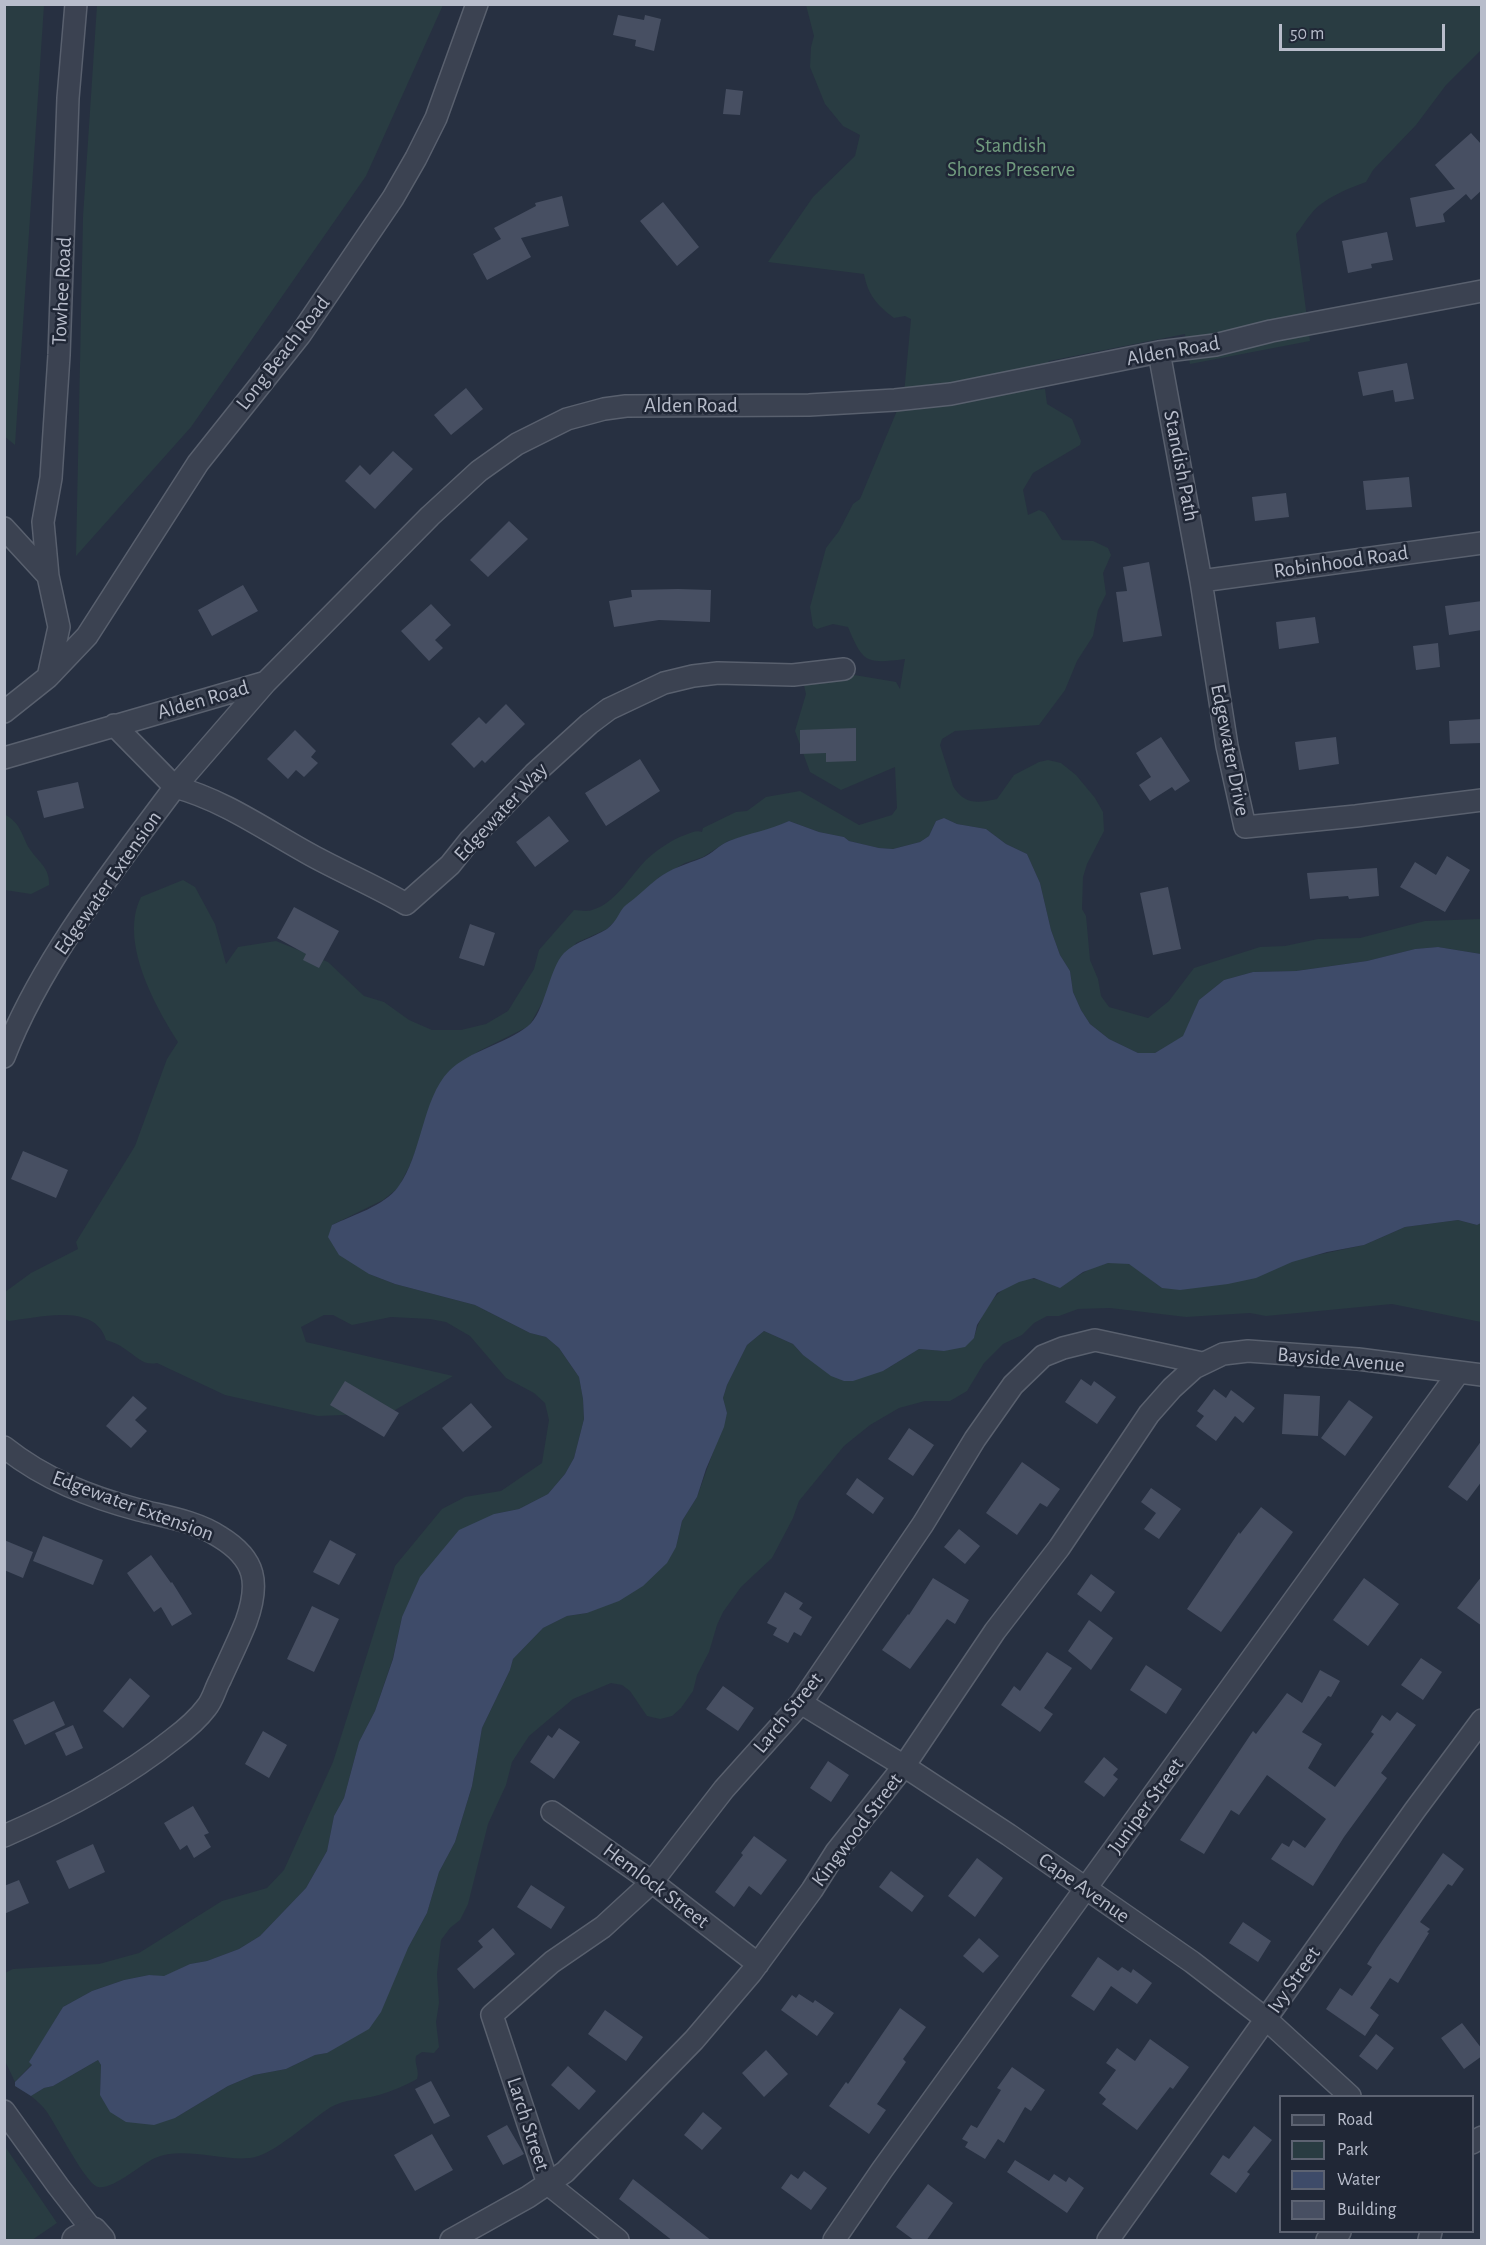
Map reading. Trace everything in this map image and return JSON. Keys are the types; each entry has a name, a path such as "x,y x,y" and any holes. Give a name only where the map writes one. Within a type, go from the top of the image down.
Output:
{"street":[{"name":"Towhee Road","path":"48,676 59,627 48,576 44,522 51,478 59,355 68,98 76,4"},
{"name":"Long Beach Road","path":"4,712 48,676 87,636 198,463 300,335 393,198 436,118 477,4"},
{"name":"Alden Road","path":"4,758 266,682 430,516 477,472 517,444 573,417 626,406 809,405 923,398 1159,352 1215,345 1271,331 1482,291"},
{"name":"Standish Path","path":"1159,352 1201,580"},
{"path":"4,528 48,576"},
{"name":"Robinhood Road","path":"1201,580 1482,543"},
{"name":"Edgewater Drive","path":"1201,580 1225,735 1245,827 1482,800"},
{"name":"Edgewater Way","path":"175,787 196,793 239,814 312,856 406,904 450,866 470,840 534,774 588,724 609,709 649,689 680,678 718,673 793,675 844,669"},
{"name":"Edgewater Extension","path":"4,1057 39,984 121,860 175,787 266,682"},
{"path":"114,725 175,787"},
{"name":"Larch Street","path":"548,2184 492,2015 552,1962 603,1927 652,1882 724,1789 801,1703 923,1524 975,1439 1013,1385 1042,1356 1095,1340 1202,1363"},
{"name":"Bayside Avenue","path":"1202,1363 1231,1351 1248,1351 1358,1359 1482,1375"},
{"name":"Kingwood Street","path":"451,2241 548,2184 580,2158 674,2061 758,1964 842,1845 904,1766 995,1631 1059,1548 1149,1414 1172,1388 1202,1363"},
{"name":"Juniper Street","path":"834,2241 882,2170 1459,1372"},
{"name":"Edgewater Extension","path":"4,1447 43,1473 80,1491 193,1524 219,1535 243,1554 251,1566 254,1592 243,1629 208,1707 190,1725 165,1746 109,1783 4,1836"},
{"name":"Cape Avenue","path":"801,1703 904,1766 1009,1835 1192,1962 1266,2019 1348,2095"},
{"name":"Ivy Street","path":"1108,2241 1415,1810 1482,1720"},
{"name":"Hemlock Street","path":"552,1812 652,1882 758,1964"},
{"path":"4,2111 58,2186 90,2237"},
{"path":"548,2184 618,2241"}],"green space":[{"path":"4,5 44,5 15,445 4,436"},
{"path":"97,5 443,5 366,176 191,427 76,556 83,217"},
{"name":"Standish Shores Preserve","path":"806,5 1481,5 1481,50 1446,85 1416,125 1373,170 1366,182 1322,204 1296,234 1310,341 1190,364 1185,334 1049,361 1035,390 1045,389 1047,404 1072,419 1081,441 1080,445 1033,473 1023,490 1028,515 1039,510 1045,513 1062,540 1093,541 1108,548 1111,555 1103,573 1106,594 1098,610 1093,636 1077,661 1065,690 1039,725 955,731 942,739 940,745 953,786 967,800 978,802 997,799 1014,775 1039,762 1048,760 1061,763 1076,775 1095,798 1103,812 1104,831 1083,877 1082,909 1086,916 1090,960 1098,979 1101,996 1109,1007 1148,1018 1169,1001 1194,968 1260,947 1285,946 1318,939 1360,938 1425,921 1481,919 1481,954 1438,947 1415,949 1367,961 1296,971 1253,972 1224,980 1199,1000 1184,1036 1155,1053 1138,1053 1109,1039 1090,1024 1073,992 1070,971 1060,955 1051,930 1040,883 1027,854 1006,844 986,829 957,824 944,818 936,821 929,836 920,842 893,849 849,841 844,837 819,832 789,821 770,830 728,841 703,857 685,863 658,878 633,902 625,906 619,917 607,929 576,943 529,1026 479,1051 449,1071 398,1188 383,1200 332,1225 369,1274 395,1284 475,1305 530,1333 546,1337 559,1348 579,1377 583,1399 584,1419 574,1458 565,1474 548,1494 519,1509 494,1514 402,1617 393,1658 375,1711 359,1742 344,1798 334,1816 327,1851 306,1888 260,1936 239,1949 207,1961 190,1964 164,1977 149,1975 124,1980 92,1991 63,2007 30,2062 32,2064 15,2082 5,2061 5,1973 13,1969 99,1964 139,1953 222,1901 267,1888 284,1870 333,1762 395,1566 442,1509 465,1497 501,1491 542,1463 549,1420 545,1403 534,1393 506,1378 470,1336 446,1322 430,1319 391,1317 352,1325 333,1315 324,1315 301,1327 306,1342 453,1376 390,1413 318,1416 225,1395 157,1363 144,1362 121,1346 106,1340 100,1328 78,1316 50,1316 9,1321 5,1319 5,1292 31,1273 78,1249 76,1242 135,1146 167,1059 178,1042 159,1010 142,972 134,933 135,914 141,897 183,880 195,887 215,924 226,964 238,947 276,941 328,962 364,996 384,1002 409,1020 432,1030 461,1030 486,1024 508,1011 534,969 539,950 574,910 590,911 608,902 646,860 675,840 694,832 702,832 703,828 736,812 747,811 766,797 800,791 859,825 892,815 897,808 895,767 841,790 810,772 795,731 806,694 802,677 848,674 896,682 900,689 905,659 874,661 868,658 858,648 848,627 833,624 817,629 813,626 810,607 826,548 839,531 853,504 860,499 904,394 911,319 905,316 894,318 883,309 871,294 864,274 768,262 813,197 855,156 860,135 843,126 825,104 810,67 814,36"},
{"path":"4,814 10,817 20,829 29,848 47,873 49,885 31,894 5,890"},
{"path":"1458,1220 1477,1225 1481,1223 1481,1322 1392,1304 1266,1316 1250,1313 1186,1317 1110,1308 1078,1309 1059,1316 1047,1316 1034,1323 1022,1335 1003,1344 984,1363 967,1391 950,1401 925,1401 899,1408 870,1425 844,1446 799,1501 793,1518 772,1558 741,1587 723,1612 709,1652 697,1675 693,1691 681,1708 672,1716 660,1719 647,1716 630,1691 622,1685 611,1683 573,1699 529,1736 512,1762 506,1785 488,1824 468,1904 460,1920 441,1940 437,1974 439,2003 436,2022 439,2047 434,2053 422,2052 416,2056 417,2079 380,2095 336,2104 280,2144 259,2156 239,2158 177,2153 166,2155 149,2161 119,2181 104,2187 98,2187 86,2176 47,2112 31,2096 98,2060 101,2065 100,2095 175,2118 228,2086 254,2075 286,2069 315,2055 327,2053 408,1948 427,1913 439,1872 455,1842 472,1786 482,1728 513,1659 543,1628 567,1616 587,1613 676,1547 682,1521 697,1497 727,1413 723,1398 727,1385 747,1345 764,1331 793,1344 803,1355 883,1371 919,1349 944,1351 974,1338 987,1307 994,1298 1011,1284 1022,1280 1036,1279 1060,1287 1094,1267 1122,1262 1135,1267 1162,1288 1364,1245 1405,1227"},
{"path":"4,2145 57,2223 32,2240 5,2240"}],"water":[{"path":"944,818 957,824 986,829 1006,844 1027,854 1040,883 1051,930 1060,955 1070,971 1073,992 1081,1010 1090,1024 1109,1039 1138,1053 1155,1053 1183,1036 1199,1000 1224,980 1253,972 1296,971 1367,961 1415,949 1438,947 1481,954 1481,1223 1477,1225 1458,1220 1405,1227 1364,1245 1292,1262 1256,1278 1180,1290 1162,1288 1129,1264 1108,1263 1083,1272 1060,1288 1034,1278 1019,1282 997,1293 977,1325 974,1338 965,1347 944,1351 919,1349 883,1371 853,1381 844,1381 831,1376 803,1355 793,1344 764,1331 747,1345 727,1385 723,1398 727,1413 724,1427 697,1497 682,1521 676,1547 667,1563 643,1586 619,1601 587,1613 567,1616 543,1628 513,1659 482,1728 472,1786 455,1842 439,1872 427,1913 408,1948 381,2012 369,2029 327,2053 315,2055 286,2069 254,2075 228,2086 175,2118 154,2125 126,2122 110,2112 100,2095 101,2065 98,2060 31,2096 15,2086 15,2082 32,2065 29,2062 63,2007 92,1991 124,1980 149,1975 164,1976 190,1964 207,1961 239,1949 260,1936 306,1888 327,1851 334,1816 344,1798 359,1742 375,1711 393,1659 402,1617 420,1577 459,1530 494,1514 519,1509 548,1494 565,1474 574,1458 584,1419 583,1399 579,1377 559,1348 546,1337 530,1333 475,1305 395,1284 369,1274 339,1255 328,1237 332,1225 368,1209 392,1194 406,1174 433,1096 449,1071 467,1058 528,1026 539,1011 554,969 564,953 574,945 607,929 624,907 662,875 706,856 729,841 789,821 819,832 844,837 849,841 893,849 920,842 929,836 936,821"}],"building":[{"path":"618,15 644,20 645,15 661,19 654,51 635,46 636,40 613,35"},
{"path":"726,89 743,91 740,115 723,114"},
{"path":"1471,133 1482,145 1482,190 1471,200 1466,194 1443,214 1445,222 1416,227 1410,198 1455,189 1435,165"},
{"path":"562,196 569,226 521,238 531,257 487,280 473,254 501,239 494,228 536,206 535,203"},
{"path":"663,202 699,247 677,266 640,221"},
{"path":"1387,232 1393,260 1371,264 1372,268 1348,273 1342,241"},
{"path":"1407,363 1414,399 1395,402 1393,390 1363,396 1358,372"},
{"path":"466,388 483,409 451,435 434,415"},
{"path":"393,451 413,469 375,509 345,481 360,465 370,475"},
{"path":"1409,477 1412,507 1366,510 1363,481"},
{"path":"1286,493 1289,517 1255,521 1252,497"},
{"path":"509,521 528,539 488,577 470,560"},
{"path":"1149,562 1162,636 1123,642 1116,592 1127,591 1123,567"},
{"path":"243,585 258,611 212,636 198,610"},
{"path":"631,590 711,590 710,622 659,620 614,627 609,601 632,597"},
{"path":"1482,601 1482,630 1449,635 1445,606"},
{"path":"431,604 451,625 435,640 443,648 429,661 401,631"},
{"path":"1315,617 1319,643 1279,649 1276,622"},
{"path":"1438,643 1440,667 1416,670 1413,646"},
{"path":"506,704 525,724 485,763 482,760 474,768 451,744 479,717 486,724"},
{"path":"1482,719 1482,743 1450,744 1449,721"},
{"path":"856,728 856,761 826,762 826,753 800,754 800,730"},
{"path":"295,730 316,751 311,757 318,763 304,777 296,770 288,779 267,759"},
{"path":"1161,737 1190,781 1175,791 1172,787 1150,801 1139,785 1151,777 1136,753"},
{"path":"1336,737 1339,764 1299,770 1295,742"},
{"path":"640,759 660,791 606,826 585,793"},
{"path":"78,782 84,808 44,818 37,791"},
{"path":"549,816 569,841 535,867 516,842"},
{"path":"1447,856 1470,870 1445,912 1400,887 1415,862 1436,875"},
{"path":"1377,868 1379,896 1310,899 1307,873"},
{"path":"1168,887 1181,949 1153,955 1140,893"},
{"path":"294,907 339,931 319,968 303,960 306,954 277,938"},
{"path":"470,924 495,933 484,966 459,958"},
{"path":"23,1151 68,1170 56,1198 11,1179"},
{"path":"1081,1379 1091,1386 1094,1381 1116,1397 1097,1424 1065,1402"},
{"path":"345,1381 399,1413 384,1437 330,1405"},
{"path":"1214,1389 1226,1398 1231,1390 1255,1408 1243,1423 1235,1416 1216,1441 1196,1426 1204,1416 1197,1411"},
{"path":"1284,1394 1320,1396 1318,1436 1282,1434"},
{"path":"133,1396 147,1408 135,1420 147,1431 131,1448 106,1426"},
{"path":"1349,1400 1373,1417 1345,1456 1321,1438"},
{"path":"471,1403 492,1427 463,1452 442,1428"},
{"path":"909,1428 934,1445 913,1476 888,1459"},
{"path":"1482,1440 1482,1481 1467,1501 1448,1487"},
{"path":"1022,1462 1060,1489 1047,1507 1040,1503 1017,1535 986,1513"},
{"path":"857,1478 884,1498 873,1514 846,1494"},
{"path":"1151,1488 1181,1509 1159,1539 1144,1529 1156,1513 1141,1502"},
{"path":"1261,1507 1293,1532 1221,1632 1187,1609 1239,1532 1240,1534"},
{"path":"959,1529 980,1546 965,1564 944,1547"},
{"path":"43,1536 103,1560 93,1585 33,1561"},
{"path":"4,1540 33,1552 23,1578 4,1570"},
{"path":"330,1540 356,1554 339,1585 313,1572"},
{"path":"151,1555 172,1582 192,1614 172,1626 161,1607 154,1612 127,1573"},
{"path":"1091,1574 1115,1592 1101,1612 1077,1594"},
{"path":"1482,1576 1482,1626 1457,1608"},
{"path":"933,1578 969,1600 955,1624 947,1619 910,1669 882,1650 909,1615"},
{"path":"1364,1578 1399,1604 1368,1646 1333,1620"},
{"path":"785,1592 803,1603 799,1609 812,1617 801,1636 794,1632 788,1643 773,1635 777,1628 767,1623"},
{"path":"312,1606 339,1619 314,1672 287,1659"},
{"path":"1089,1620 1113,1638 1091,1670 1068,1651"},
{"path":"1047,1652 1072,1668 1044,1708 1053,1714 1040,1732 1001,1705 1014,1686 1020,1691"},
{"path":"1421,1658 1442,1672 1423,1700 1401,1685"},
{"path":"1146,1665 1182,1689 1166,1714 1130,1690"},
{"path":"1320,1670 1340,1681 1331,1697 1328,1696 1302,1732 1322,1744 1308,1768 1335,1787 1374,1734 1371,1732 1382,1715 1390,1721 1397,1712 1416,1725 1381,1773 1387,1778 1344,1837 1313,1886 1271,1859 1282,1843 1289,1847 1293,1840 1305,1848 1326,1819 1267,1775 1239,1815 1231,1810 1204,1854 1180,1840 1253,1731 1256,1734 1287,1693 1302,1703"},
{"path":"130,1678 150,1696 123,1728 103,1711"},
{"path":"723,1686 754,1708 738,1731 706,1709"},
{"path":"54,1701 65,1725 25,1745 13,1720"},
{"path":"73,1725 83,1748 66,1756 55,1733"},
{"path":"559,1728 580,1742 554,1779 530,1762 548,1735 552,1738"},
{"path":"263,1731 287,1745 269,1778 245,1764"},
{"path":"1104,1757 1118,1769 1113,1775 1118,1779 1104,1797 1084,1782"},
{"path":"828,1761 849,1775 831,1802 810,1788"},
{"path":"193,1806 209,1833 204,1835 211,1847 194,1858 187,1845 180,1850 164,1823"},
{"path":"754,1836 787,1860 761,1895 749,1886 734,1907 715,1892 743,1855 741,1853"},
{"path":"93,1844 105,1872 69,1889 56,1861"},
{"path":"1443,1853 1464,1869 1452,1886 1448,1884 1420,1922 1430,1929 1427,1932 1429,1933 1398,1983 1390,1978 1370,2008 1379,2015 1365,2036 1326,2009 1340,1988 1352,1996 1372,1967 1367,1964 1377,1948"},
{"path":"977,1858 1003,1878 975,1917 948,1896"},
{"path":"891,1871 924,1896 912,1912 879,1887"},
{"path":"19,1880 29,1903 4,1914 4,1886"},
{"path":"531,1885 565,1907 551,1929 517,1907"},
{"path":"1243,1922 1271,1941 1258,1962 1229,1943"},
{"path":"493,1928 515,1954 474,1989 457,1969 483,1947 478,1941"},
{"path":"979,1938 999,1956 983,1973 963,1956"},
{"path":"1098,1957 1118,1971 1122,1967 1131,1973 1133,1969 1152,1983 1137,2004 1111,1986 1094,2011 1071,1996"},
{"path":"799,1994 813,2003 815,2000 834,2013 817,2036 781,2010 792,1995 796,1998"},
{"path":"900,2008 926,2027 903,2059 906,2062 877,2104 886,2110 869,2134 829,2106 846,2082 848,2084"},
{"path":"605,2010 643,2037 626,2061 588,2034"},
{"path":"1462,2023 1482,2049 1482,2056 1464,2069 1441,2038"},
{"path":"1376,2034 1394,2048 1377,2070 1359,2056"},
{"path":"1150,2039 1189,2067 1173,2089 1170,2087 1137,2130 1102,2104 1106,2099 1099,2093 1116,2070 1106,2063 1117,2048 1135,2061"},
{"path":"766,2050 788,2074 764,2097 742,2073"},
{"path":"568,2066 596,2091 579,2110 551,2085"},
{"path":"1012,2067 1045,2090 1031,2111 1025,2107 1004,2143 998,2139 985,2159 965,2147 968,2142 962,2139 971,2125 977,2128 1001,2090 997,2088"},
{"path":"431,2081 450,2116 434,2124 415,2089"},
{"path":"703,2112 722,2128 702,2150 684,2135"},
{"path":"507,2125 524,2154 503,2165 487,2136"},
{"path":"1254,2126 1272,2140 1247,2172 1250,2174 1236,2193 1210,2174 1223,2155 1229,2159"},
{"path":"432,2134 453,2170 415,2191 394,2155"},
{"path":"1015,2160 1049,2181 1054,2174 1066,2182 1069,2177 1084,2188 1067,2213 1007,2172"},
{"path":"804,2171 827,2188 811,2210 781,2188 791,2174 798,2179"},
{"path":"633,2179 712,2241 673,2241 619,2199"},
{"path":"928,2184 953,2203 926,2241 915,2241 896,2227"}]}
